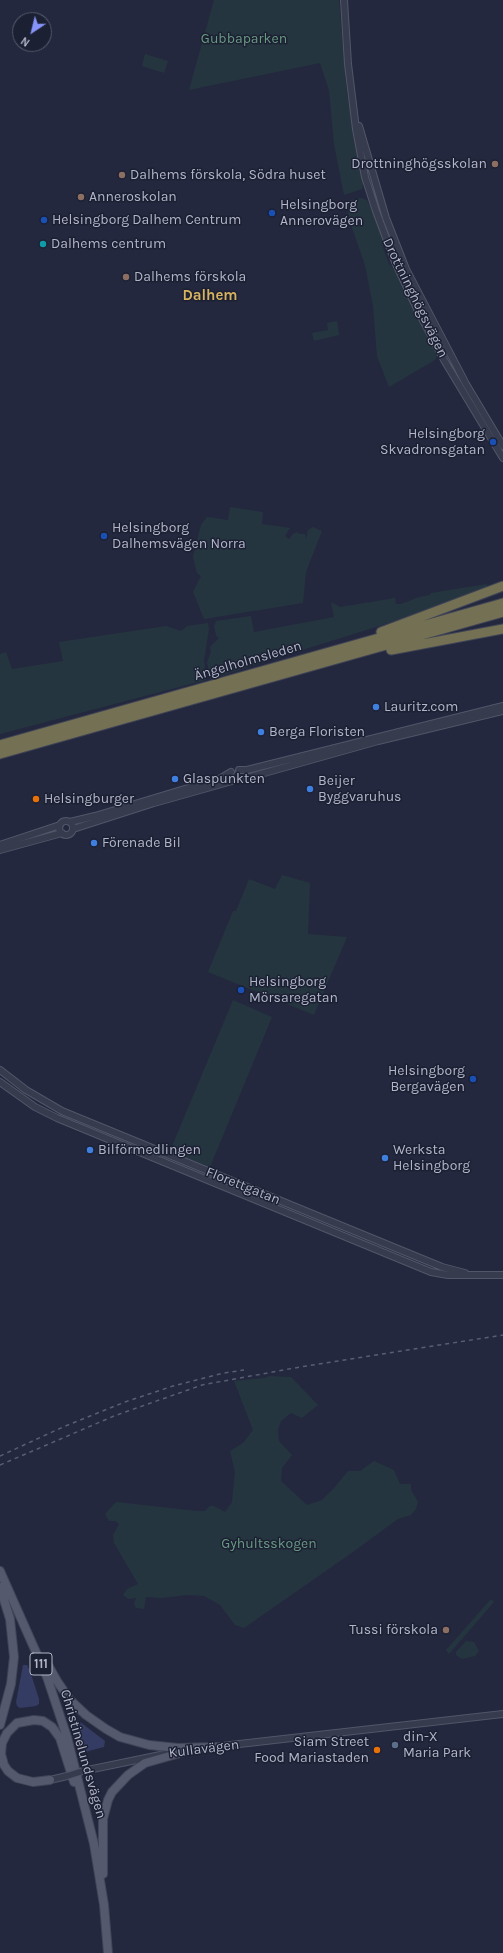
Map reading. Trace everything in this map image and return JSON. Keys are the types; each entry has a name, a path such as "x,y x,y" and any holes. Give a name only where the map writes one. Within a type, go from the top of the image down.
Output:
{"highway":[{"path":"308,658 323,650 384,631 503,586"},
{"name":"Ängelholmsleden","path":"0,745 503,603"},
{"name":"Ängelholmsleden","path":"0,754 503,612"},
{"path":"338,659 503,629"},
{"path":"0,759 52,740"}],"main road":[{"name":"Christinelundsvägen","path":"0,1571 47,1677 67,1737 89,1822 104,1905 108,1953"},
{"name":"Christinelundsvägen","path":"0,1583 43,1677 70,1761 97,1890 103,1953"},
{"path":"0,1587 10,1619 14,1657 11,1684 0,1725"},
{"path":"22,1618 64,1691 80,1710 106,1729 120,1737 149,1746 178,1748 216,1747"},
{"path":"50,1780 25,1780 12,1775 4,1765 1,1754 2,1743 7,1733 17,1723 29,1720 38,1720 48,1724 56,1731 64,1748 77,1792"},
{"path":"104,1905 103,1827 108,1800 118,1784 137,1768 158,1759 193,1749"},
{"path":"0,1769 8,1778 22,1785 35,1785 50,1780"}],"street":[{"name":"Drottninghögsvägen","path":"344,0 353,103 365,177 395,262 418,311 444,360 503,458"},
{"name":"Drottninghögsvägen","path":"353,103 386,218 406,269 466,384 503,446"},
{"path":"0,845 60,826 64,821 70,822 95,816 222,778 231,772 247,770 503,706"},
{"path":"0,850 62,833 68,834 73,829 154,803 232,781 238,782 243,779 378,741 503,711"},
{"path":"239,770 243,773 243,779"},
{"path":"231,772 230,777 232,781"},
{"path":"70,822 73,829"},
{"path":"60,826 62,833"},
{"name":"Florettgatan","path":"0,1070 26,1090 62,1111 437,1265 472,1274"},
{"name":"Florettgatan","path":"0,1082 35,1107 57,1118 419,1267 440,1274 472,1274 503,1278"},
{"name":"Florettgatan","path":"489,1276 503,1275"},
{"name":"Kullavägen","path":"50,1780 138,1758 193,1749 503,1714"}],"green space":[{"name":"Gubbaparken","path":"214,0 339,0 347,95 364,180 362,189 344,195 334,144 329,90 320,63 189,90"},
{"path":"145,54 168,61 164,73 142,66"},
{"path":"361,198 367,200 371,208 383,239 383,248 389,264 396,271 406,293 438,352 435,360 389,387 377,356 373,306 365,265 352,228 345,201"},
{"path":"337,321 339,335 314,341 312,333 328,330 327,323"},
{"path":"230,507 263,512 262,524 290,528 285,536 289,539 293,534 298,532 299,534 305,534 306,539 308,530 313,527 322,531 306,572 303,603 204,619 193,592 201,576 197,573 193,557 201,525 207,517 228,520"},
{"path":"487,584 487,587 395,621 210,679 207,662 211,652 210,647 219,638 216,635 214,626 216,621 251,616 254,632 334,617 331,602 340,607 395,598 396,604 401,604 419,597 430,595 431,593"},
{"path":"208,623 209,629 204,660 206,680 0,734 0,654 6,652 12,669 63,661 59,642 166,626 181,631 187,626"},
{"path":"282,875 310,883 308,934 347,937 314,1015 208,972 233,911 236,911 249,879 275,889"},
{"path":"233,1000 272,1017 210,1167 170,1151"},
{"name":"Gyhultsskogen","path":"269,1376 291,1377 318,1405 302,1418 291,1413 281,1421 278,1430 279,1441 292,1455 282,1468 281,1481 307,1505 322,1500 348,1471 360,1471 374,1461 394,1470 400,1484 411,1484 411,1490 418,1502 416,1509 411,1515 398,1519 244,1628 235,1625 220,1605 204,1596 186,1595 162,1598 146,1597 144,1609 136,1608 134,1604 136,1598 128,1599 123,1595 127,1589 138,1584 114,1543 113,1535 119,1524 115,1521 109,1521 105,1514 117,1502 196,1511 205,1511 210,1506 214,1506 225,1512 232,1502 235,1472 230,1451 243,1443 253,1430 234,1381 265,1378"},
{"path":"491,1599 494,1602 449,1654 446,1650"},
{"path":"466,1641 474,1642 479,1651 475,1656 462,1659 456,1655 456,1652"}],"water":[{"path":"23,1665 27,1665 30,1671 39,1699 39,1704 36,1706 20,1708 17,1706 16,1702"},
{"path":"71,1715 105,1741 104,1747 85,1752 81,1751 69,1717"}],"railway":[{"path":"0,1465 114,1416 202,1385 300,1367 503,1335"},
{"path":"0,1456 63,1427 125,1402 173,1386 224,1373 244,1370"}],"place":[{"name":"Drottninghögsskolan","path":"495,164"},
{"name":"Dalhems förskola, Södra huset","path":"122,175"},
{"name":"Anneroskolan","path":"81,197"},
{"name":"Helsingborg Annerovägen","path":"272,213"},
{"name":"Helsingborg Dalhem Centrum","path":"44,220"},
{"name":"Dalhems centrum","path":"43,244"},
{"name":"Dalhems förskola","path":"126,277"},
{"name":"Helsingborg Skvadronsgatan","path":"493,442"},
{"name":"Helsingborg Dalhemsvägen Norra","path":"104,536"},
{"name":"Lauritz.com","path":"376,707"},
{"name":"Berga Floristen","path":"261,732"},
{"name":"Glaspunkten","path":"175,779"},
{"name":"Beijer Byggvaruhus","path":"310,789"},
{"name":"Helsingburger","path":"36,799"},
{"name":"Förenade Bil","path":"94,843"},
{"name":"Helsingborg Mörsaregatan","path":"241,990"},
{"name":"Helsingborg Bergavägen","path":"473,1079"},
{"name":"Bilförmedlingen","path":"90,1150"},
{"name":"Werksta Helsingborg","path":"385,1158"},
{"name":"Tussi förskola","path":"446,1630"},
{"name":"din-X Maria Park","path":"395,1745"},
{"name":"Siam Street Food Mariastaden","path":"377,1750"}],"district":[{"name":"Dalhem","path":"210,296"}]}
